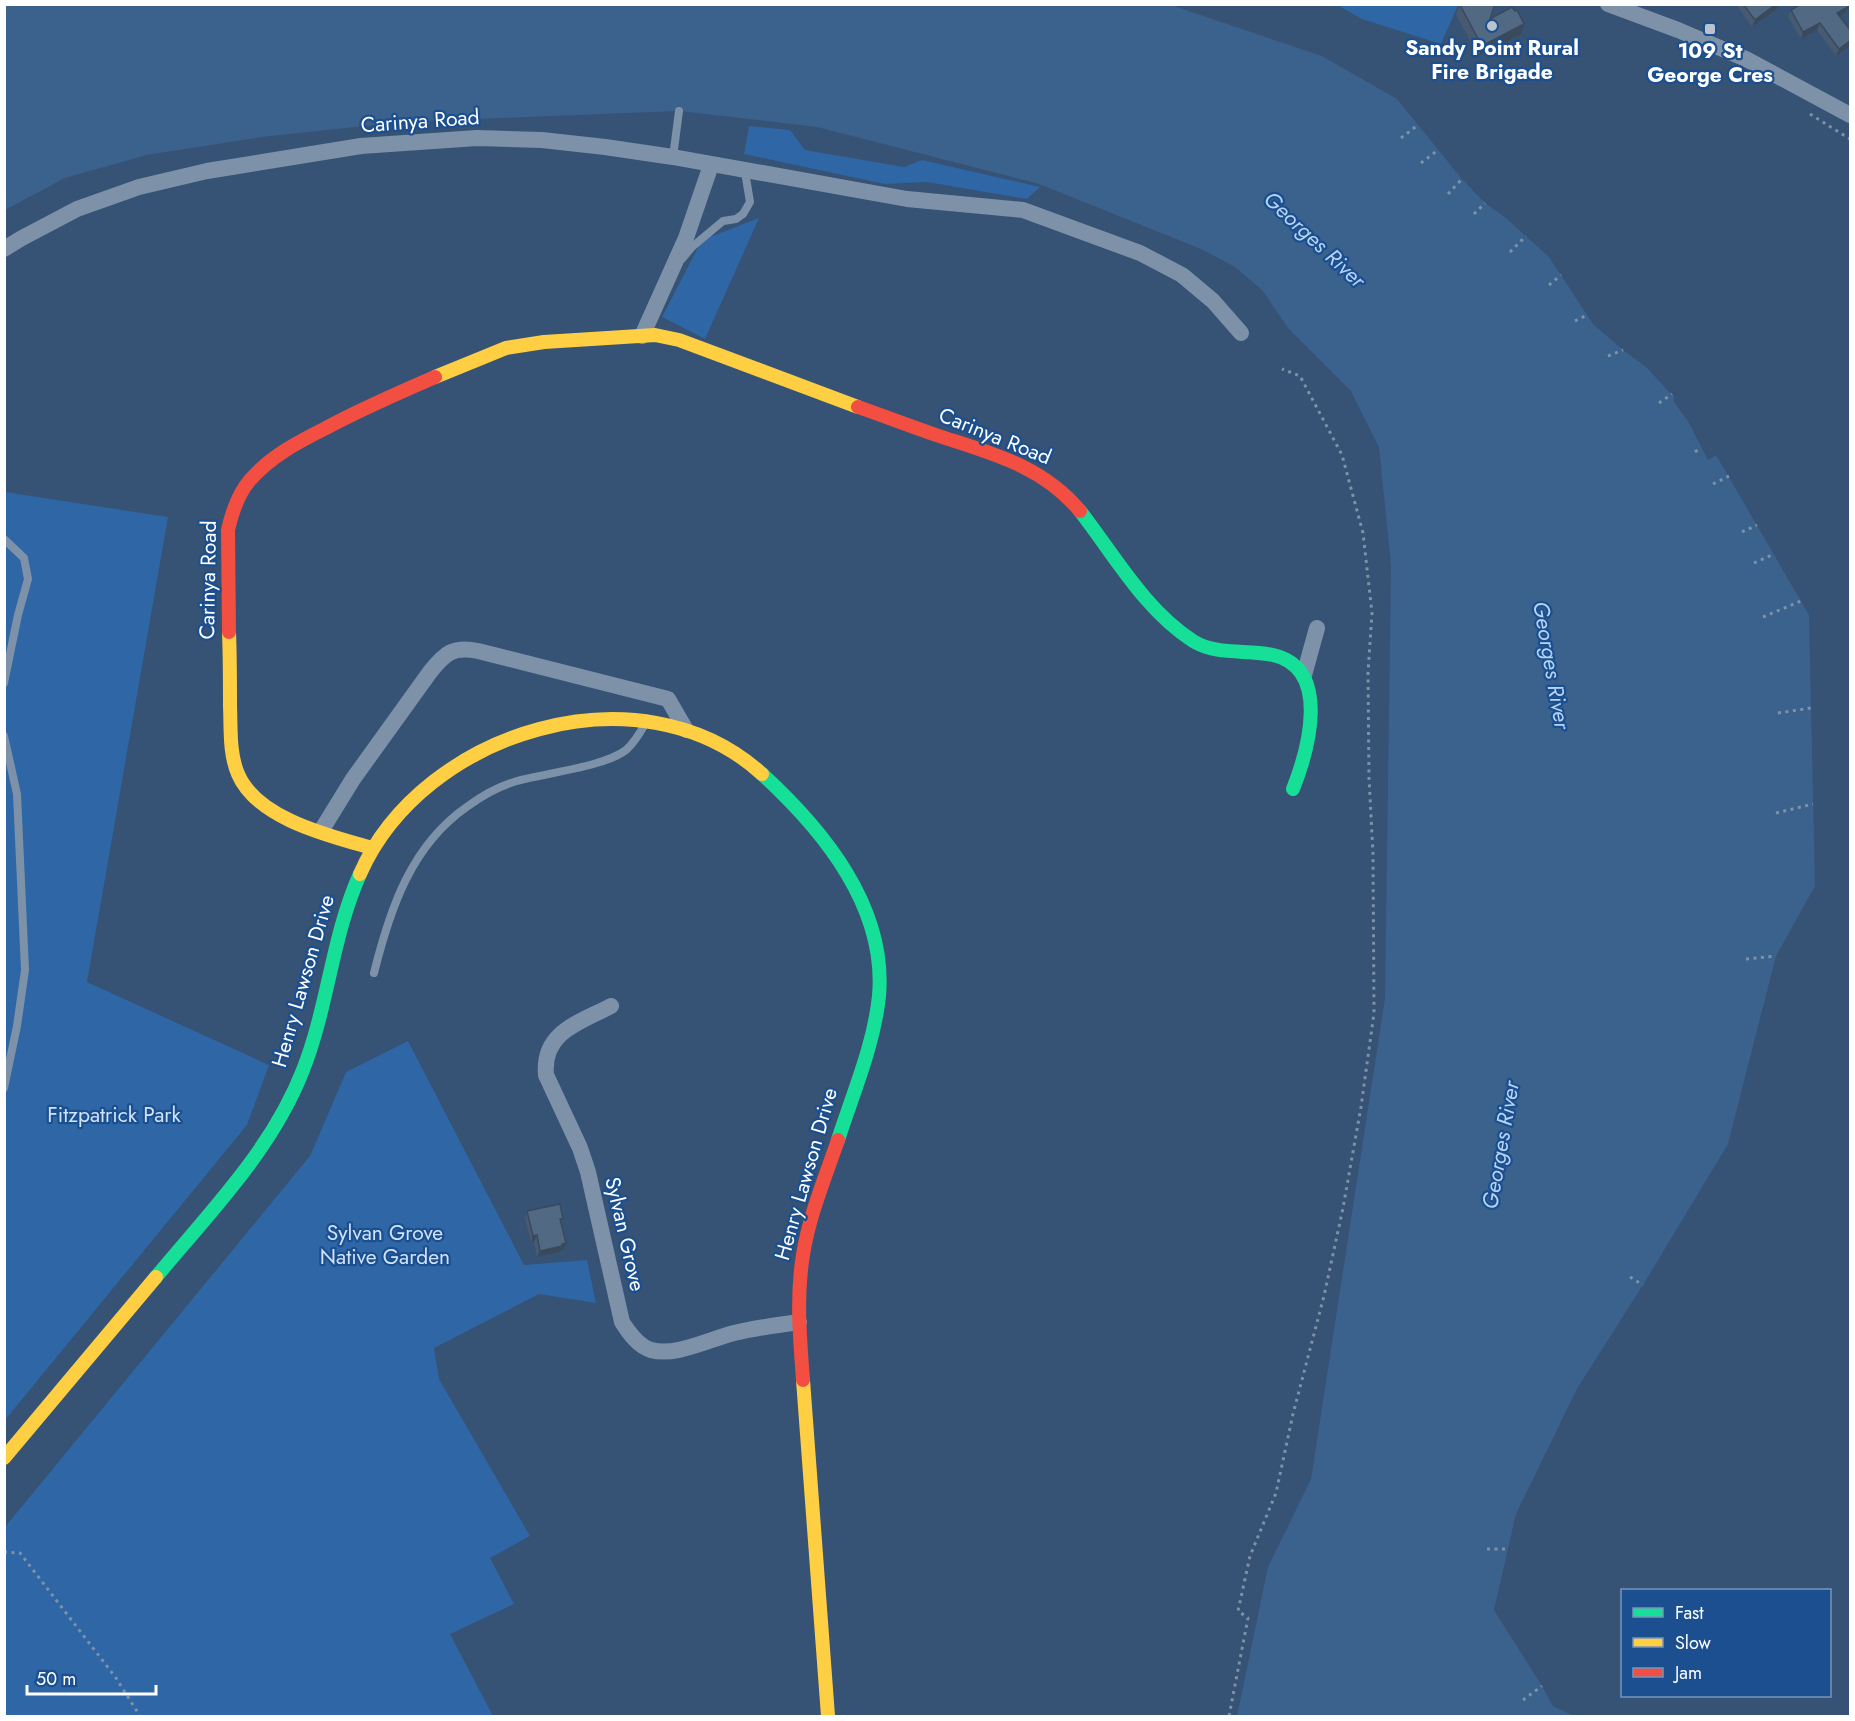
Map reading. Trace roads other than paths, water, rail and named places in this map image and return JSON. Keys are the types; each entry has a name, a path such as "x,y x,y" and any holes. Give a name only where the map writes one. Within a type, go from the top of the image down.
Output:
{"main road":[{"name":"Carinya Road","path":"372,848 289,819 258,800 240,780 231,744 227,548 231,515 250,480 269,461 293,445 368,406 492,353 520,345 655,335 679,340 1041,475 1059,488 1076,506 1138,591 1163,617 1191,639 1206,647 1266,653 1282,657 1304,675"},
{"path":"1293,789 1306,757 1311,734 1309,688 1304,675"},
{"name":"Henry Lawson Drive","path":"4,1458 233,1185 255,1157 279,1119 310,1052 343,918 360,871 372,848 406,804 428,785 475,754 499,742 540,728 604,719 647,721 686,730 712,740 738,755 761,773 824,841 852,881 867,912 876,945 880,976 874,1022 861,1071 807,1235 800,1269 799,1322 828,1716"}],"street":[{"path":"1608,4 1734,54 1851,115"},
{"name":"Carinya Road","path":"4,249 77,209 139,187 207,171 361,146 477,138 542,140 673,157 747,175 907,200 1023,210 1140,253 1182,275 1213,301 1241,333"},
{"path":"642,336 695,216 711,165"},
{"path":"1304,675 1317,628"},
{"path":"321,831 353,779 430,672 447,653 457,649 478,651 668,699 686,730"},
{"name":"Sylvan Grove","path":"611,1006 562,1032 553,1041 545,1064 546,1075 580,1148 588,1172 622,1322 628,1333 649,1350 662,1352 733,1333 799,1322"}],"lane":[{"path":"673,157 679,111"},
{"path":"669,276 692,247 723,221 736,219 743,214 750,202 747,175"},
{"path":"4,539 24,558 28,579 4,683"},
{"path":"375,973 382,943 399,892 411,867 424,847 449,820 476,800 514,781 619,755 628,748 647,721"},
{"path":"4,736 17,794 25,970 17,1026 4,1088"}],"water":[{"name":"Georges River","path":"5,5 1171,5 1322,56 1397,99 1462,179 1485,203 1506,218 1549,257 1593,324 1646,367 1674,397 1674,402 1688,421 1708,460 1716,455 1809,615 1815,886 1776,956 1728,1144 1578,1387 1516,1514 1494,1610 1553,1706 1574,1716 1237,1716 1268,1567 1311,1479 1385,998 1391,566 1379,447 1351,391 1288,328 1262,290 1235,267 1201,249 1039,184 817,127 679,111 401,122 262,137 147,155 65,178 5,210"}],"place":[{"name":"Sandy Point Rural Fire Brigade","path":"1492,26"},
{"name":"109 St George Cres","path":"1710,29"}],"park label":[{"name":"Fitzpatrick Park","path":"114,1115"},
{"name":"Sylvan Grove Native Garden","path":"385,1245"}]}
